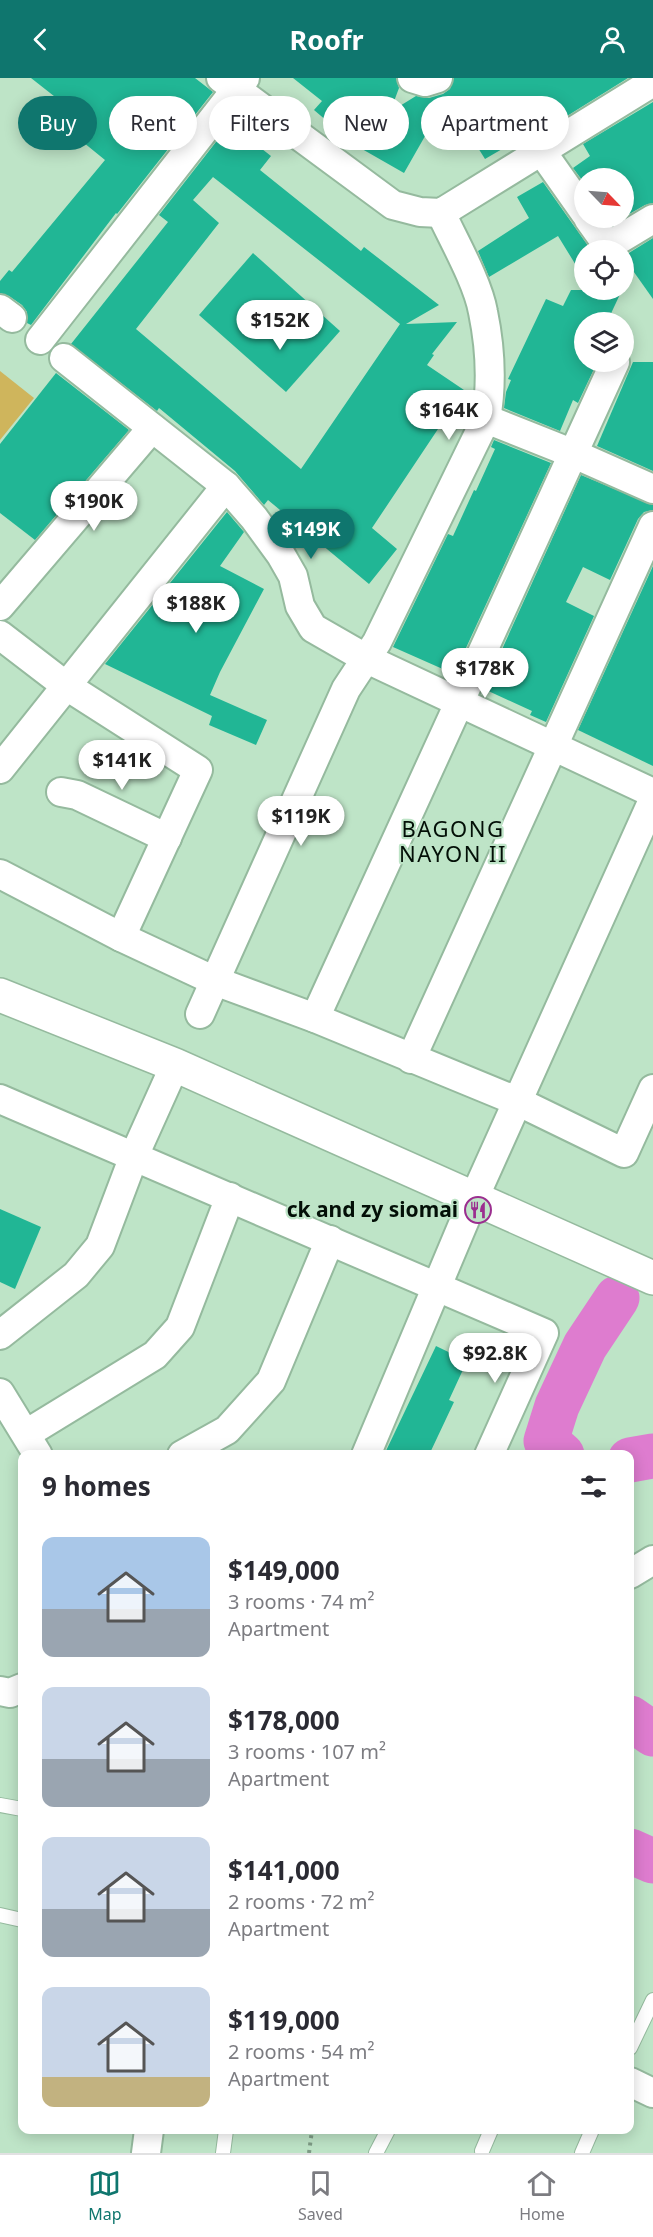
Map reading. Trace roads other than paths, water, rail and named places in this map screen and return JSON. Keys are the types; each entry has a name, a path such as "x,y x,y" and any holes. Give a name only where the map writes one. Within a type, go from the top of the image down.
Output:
{"street":[{"path":"412,78 425,82 438,78"},
{"path":"40,340 234,82 393,206 420,212 441,213 653,82"},
{"path":"542,152 574,197"},
{"path":"200,1014 346,689 367,660 486,419 489,401 483,311 441,213"},
{"path":"596,228 609,246 653,219"},
{"path":"64,358 226,486 254,518 281,555 293,576 300,606 313,628 367,660 653,794"},
{"path":"315,1018 611,372"},
{"path":"486,419 653,489"},
{"path":"0,606 152,428"},
{"path":"0,769 226,486"},
{"path":"411,1059 653,526"},
{"path":"0,635 65,685 198,770 121,937"},
{"path":"61,792 77,795 167,838"},
{"path":"368,1450 474,1198 653,800"},
{"path":"0,874 121,937 215,981 315,1018 519,1102 624,1153 653,1089"},
{"path":"0,995 175,1065 653,1278"},
{"path":"0,1335 76,1275 100,1246 134,1156 175,1065"},
{"path":"0,1099 544,1333 491,1450"},
{"path":"0,1394 32,1445 155,1355 180,1327 230,1197"},
{"path":"191,1450 227,1430 271,1381 330,1240"},
{"path":"634,1572 653,1560"},
{"path":"0,1691 10,1693 18,1690"},
{"path":"634,2084 653,2093"},
{"path":"146,2153 148,2134"}],"lane":[{"path":"0,1805 18,1808"},
{"path":"0,1916 18,1919"},
{"path":"634,2040 653,2000"},
{"path":"223,2153 225,2134"},
{"path":"376,2153 386,2134"},
{"path":"482,2151 489,2134"},
{"path":"582,2153 590,2134"}],"waterway":[{"path":"556,1450 546,1441 557,1406 585,1346 617,1298"},
{"path":"634,1459 653,1456"},
{"path":"634,1721 653,1734"},
{"path":"634,1853 653,1861"}],"place":[{"name":"ck and zy siomai","path":"478,1210"}],"district":[{"name":"BAGONG NAYON II","path":"453,842"}]}
